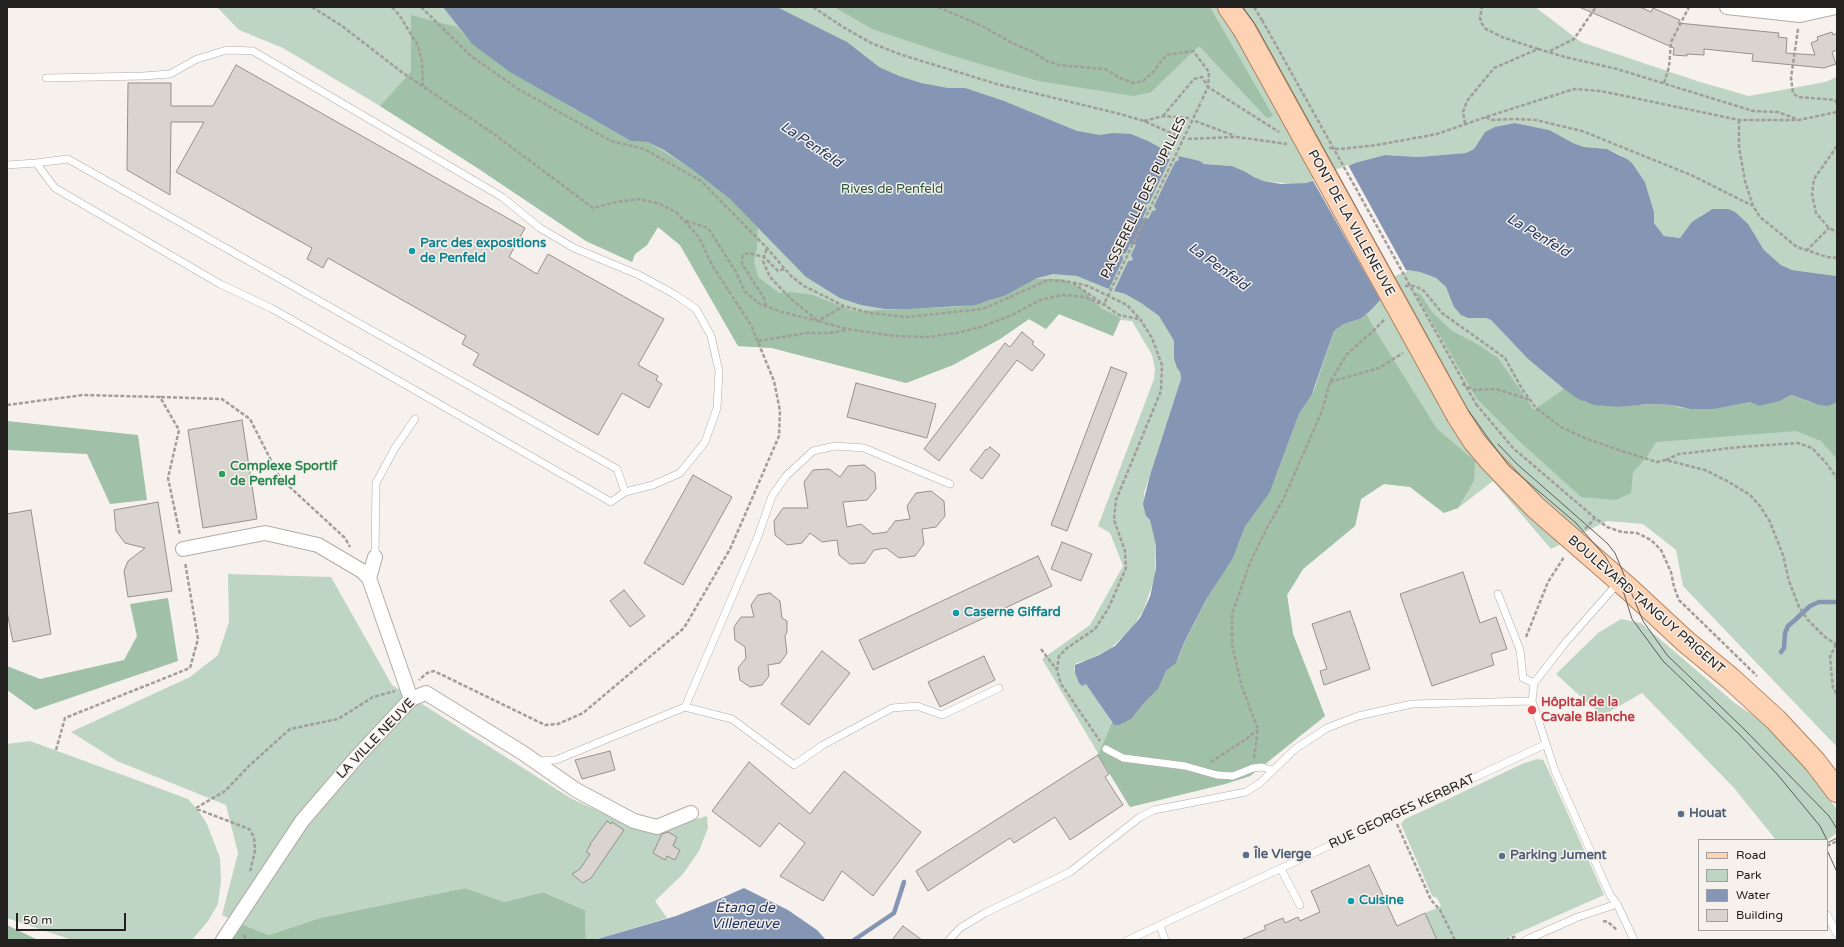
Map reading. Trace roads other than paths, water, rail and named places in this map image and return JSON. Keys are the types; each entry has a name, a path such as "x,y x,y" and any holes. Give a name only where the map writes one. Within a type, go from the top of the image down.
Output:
{"main road":[{"name":"PONT DE LA VILLENEUVE","path":"1229,7 1253,24 1458,416"},
{"name":"BOULEVARD TANGUY PRIGENT","path":"1458,416 1474,441 1535,507 1620,581 1685,642 1731,679 1776,720 1815,762 1837,791"}],"street":[{"path":"1727,7 1763,9 1800,14 1836,7"},
{"path":"183,549 265,533 318,545 366,575 409,693"},
{"path":"366,575 374,557"},
{"name":"LA VILLE NEUVE","path":"223,940 302,821 409,693 426,693 534,761 576,790 634,821 657,827 692,813"}],"lane":[{"path":"36,163 55,188 220,284 271,308 611,502 625,492 653,485 680,473 705,442 717,408 719,372 711,336 696,309 674,294 639,275 574,248 540,228 502,197 253,51 227,50 197,59 170,74 46,78"},
{"path":"7,165 68,159 617,469 625,492"},
{"path":"374,557 376,483 395,448 414,419"},
{"path":"685,707 757,539 772,496 786,476 814,451 835,446 864,448 950,484"},
{"path":"1620,581 1566,642 1534,682 1532,701 1555,771 1610,895 1617,904 1634,940"},
{"path":"1498,594 1520,650 1523,678 1534,682"},
{"path":"534,761 556,760 685,707 732,719 794,765 823,745 892,708 917,706 942,715 999,688"},
{"path":"949,940 960,928 985,913 1070,872 1140,817 1154,810 1246,792 1260,783 1295,749 1327,728 1358,716 1412,704 1532,701"},
{"name":"RUE GEORGES KERBRAT","path":"1128,940 1281,870 1546,744"},
{"path":"1106,749 1123,758 1185,766 1217,775 1233,776 1253,768 1262,767 1272,770"},
{"path":"1281,870 1300,905"},
{"path":"1526,940 1578,917 1617,904"},
{"path":"1828,917 1837,934"},
{"path":"1160,926 1166,940"}],"water":[{"name":"Rives de Penfeld","path":"443,7 777,7 847,42 879,67 899,76 921,83 948,88 965,88 1004,101 1077,131 1100,135 1113,133 1131,134 1170,153 1168,156 1170,159 1149,203 1145,205 1147,209 1126,253 1122,254 1123,259 1109,289 1077,276 1053,274 1037,278 1006,295 975,305 885,309 861,305 840,298 806,277 730,199 693,170 664,150 648,142 631,141 510,72 472,44"},
{"path":"1515,123 1549,130 1573,143 1584,147 1607,149 1627,159 1632,163 1645,182 1654,212 1654,223 1664,236 1680,238 1692,222 1712,209 1728,209 1735,212 1748,224 1764,250 1781,265 1792,270 1837,276 1837,402 1828,406 1819,405 1791,395 1780,401 1759,406 1750,402 1714,409 1691,409 1672,405 1649,404 1619,407 1594,405 1578,399 1564,389 1528,359 1491,320 1486,318 1468,318 1461,315 1454,307 1446,287 1436,278 1420,272 1407,270 1393,274 1381,299 1370,311 1360,319 1344,324 1334,331 1312,394 1299,414 1270,492 1245,527 1233,558 1206,600 1184,643 1176,663 1166,671 1158,689 1131,719 1119,725 1114,725 1086,684 1082,686 1079,683 1075,673 1075,665 1099,655 1115,646 1140,618 1150,597 1156,568 1156,546 1150,520 1146,516 1143,504 1150,475 1181,379 1180,372 1174,358 1174,341 1159,316 1125,294 1114,291 1128,261 1133,260 1131,255 1152,211 1156,210 1154,206 1175,162 1179,160 1178,156 1200,161 1204,164 1232,166 1264,181 1281,184 1306,183 1325,177 1355,163 1385,155 1418,157 1466,153 1474,149 1485,132 1495,127"},
{"name":"Étang de Villeneuve","path":"744,888 788,910 817,930 826,940 594,940 676,916"}],"waterway":[{"name":"La Penfeld","path":"1099,226 1174,236 1177,238"},
{"path":"1781,652 1784,648 1785,633 1788,626 1810,606 1819,602 1837,602"},
{"path":"854,940 894,913 904,882"}],"tram line":[{"path":"1242,7 1255,24 1468,410 1509,466 1576,523 1605,556 1620,581 1632,619 1663,661 1739,734 1777,774 1820,826 1826,839"},
{"path":"1498,444 1517,464 1607,543 1615,553 1643,621 1667,655 1744,729 1829,816 1837,829"},
{"path":"1828,842 1837,838"},
{"path":"1828,852 1837,872"}],"place":[{"name":"Parc des expositions de Penfeld","path":"412,251"},
{"name":"Complexe Sportif de Penfeld","path":"222,474"},
{"name":"Caserne Giffard","path":"956,613"},
{"name":"Hôpital de la Cavale Blanche","path":"1532,710"},
{"name":"Houat","path":"1681,814"},
{"name":"Île Vierge","path":"1246,855"},
{"name":"Parking Jument","path":"1502,856"},
{"name":"Cuisine","path":"1351,901"}]}
